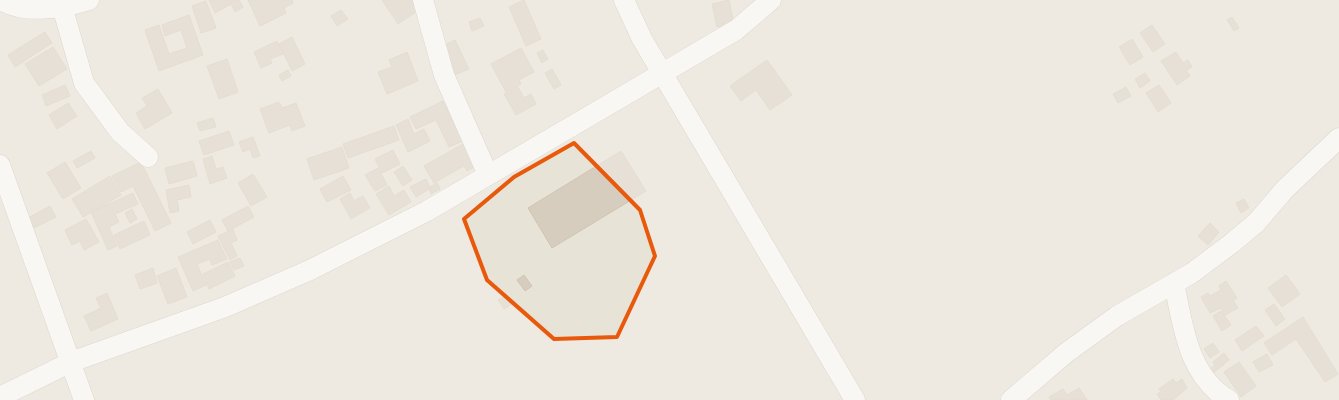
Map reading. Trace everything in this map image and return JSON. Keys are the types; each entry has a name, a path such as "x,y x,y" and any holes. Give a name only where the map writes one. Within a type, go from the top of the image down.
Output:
{"street":[{"path":"4,7 40,8 62,6 89,0"},
{"path":"423,0 444,75 488,176"},
{"path":"624,0 642,39 855,400"},
{"path":"0,397 71,362 225,307 310,270 427,212 736,30 771,0"},
{"path":"62,6 84,83 120,132 148,158"},
{"path":"1011,400 1066,353 1117,316 1174,283 1232,243 1256,223 1289,185 1339,138"},
{"path":"0,166 84,400"},
{"path":"1174,283 1184,334 1199,372 1216,392 1229,400"}],"highlighted area":[{"path":"574,143 640,210 655,256 617,337 554,339 487,280 464,219 514,177"}],"shaded area":[{"path":"0,0 1339,0 1339,400 0,400"}],"building":[{"path":"209,0 239,0 243,7 235,12 231,4 215,13"},
{"path":"248,0 292,0 293,3 284,8 286,13 260,26"},
{"path":"382,0 417,0 422,8 398,24"},
{"path":"524,0 541,39 526,46 509,7"},
{"path":"729,0 734,24 717,27 712,4"},
{"path":"206,1 216,28 201,33 192,6"},
{"path":"341,10 348,19 337,26 331,16"},
{"path":"189,15 203,55 159,71 145,30 159,25 169,54 187,48 181,30 165,36 162,25"},
{"path":"1232,17 1239,28 1234,31 1227,20"},
{"path":"480,18 484,26 472,31 469,22"},
{"path":"1152,25 1165,44 1153,52 1140,33"},
{"path":"45,32 52,43 15,67 8,55"},
{"path":"292,37 305,64 292,71 279,44"},
{"path":"1132,39 1143,57 1130,65 1119,47"},
{"path":"455,40 469,69 452,76 439,48"},
{"path":"277,41 283,54 270,59 272,63 261,68 254,52"},
{"path":"53,47 67,69 39,86 25,64"},
{"path":"521,48 534,72 519,80 521,84 506,92 491,64"},
{"path":"543,50 548,59 542,63 537,53"},
{"path":"407,52 418,81 387,94 378,72 392,67 389,60"},
{"path":"1176,52 1183,63 1188,60 1192,67 1186,70 1190,76 1177,85 1161,61"},
{"path":"227,59 238,92 219,99 207,66"},
{"path":"767,60 792,95 770,110 756,90 741,101 730,86"},
{"path":"552,69 561,85 554,89 545,73"},
{"path":"288,70 291,76 282,81 279,75"},
{"path":"1145,73 1150,81 1140,88 1135,79"},
{"path":"65,85 70,96 46,106 42,95"},
{"path":"1159,85 1171,103 1158,112 1146,93"},
{"path":"518,87 524,98 531,94 536,104 516,115 504,94"},
{"path":"1126,87 1131,96 1118,103 1113,94"},
{"path":"158,89 172,113 145,129 136,113 147,106 142,98"},
{"path":"443,101 463,141 449,147 436,120 416,129 410,117"},
{"path":"279,102 282,108 296,103 305,126 292,131 290,125 269,133 260,109"},
{"path":"68,103 77,116 57,129 49,115"},
{"path":"213,118 216,127 200,131 197,123"},
{"path":"408,119 414,134 424,129 430,141 408,152 396,125"},
{"path":"394,126 399,140 348,158 343,144"},
{"path":"229,131 234,145 204,155 199,141"},
{"path":"253,137 260,156 253,158 250,149 243,152 239,142"},
{"path":"463,144 476,166 467,171 464,166 434,183 424,166"},
{"path":"342,147 349,168 314,180 307,159"},
{"path":"393,150 400,164 382,173 375,159"},
{"path":"91,151 95,158 77,168 73,161"},
{"path":"621,151 646,191 552,248 528,208"},
{"path":"212,156 216,169 223,167 227,178 210,184 203,159"},
{"path":"193,161 197,176 169,184 165,168"},
{"path":"65,162 81,188 63,199 47,173"},
{"path":"141,162 171,223 155,231 133,186 121,192 112,176"},
{"path":"403,166 412,180 403,186 394,172"},
{"path":"378,168 387,185 375,191 365,175"},
{"path":"253,174 267,197 251,206 238,183"},
{"path":"110,176 121,195 83,217 72,199"},
{"path":"343,176 351,190 327,202 320,189"},
{"path":"426,179 430,187 437,183 440,189 431,194 429,189 416,197 410,187"},
{"path":"189,185 191,197 177,200 179,211 170,213 166,190"},
{"path":"389,186 394,196 404,190 411,202 389,215 376,194"},
{"path":"133,193 138,204 115,214 119,222 109,227 117,246 108,250 91,212"},
{"path":"350,193 354,201 363,196 370,208 351,219 340,199"},
{"path":"1244,199 1249,208 1241,213 1236,203"},
{"path":"50,206 56,217 34,228 28,218"},
{"path":"248,206 254,217 228,231 222,220"},
{"path":"132,209 137,219 130,223 125,213"},
{"path":"86,219 99,242 84,250 80,241 72,245 65,230"},
{"path":"210,220 216,232 193,244 187,232"},
{"path":"144,221 150,235 120,249 114,235"},
{"path":"1210,223 1219,232 1208,245 1198,236"},
{"path":"233,229 237,240 231,243 237,256 230,260 218,236"},
{"path":"218,240 227,259 212,265 210,259 197,264 206,285 193,291 178,257"},
{"path":"240,258 244,266 234,270 230,262"},
{"path":"228,262 235,276 209,289 203,274"},
{"path":"153,268 157,283 140,289 135,275"},
{"path":"176,268 187,297 168,304 157,276"},
{"path":"524,275 532,286 525,291 517,280"},
{"path":"1286,275 1300,294 1282,307 1268,288"},
{"path":"1226,281 1237,298 1233,300 1238,308 1225,315 1221,308 1210,313 1201,297 1208,293 1210,296 1221,290 1219,286"},
{"path":"107,293 118,319 91,331 84,316 101,308 96,298"},
{"path":"506,295 512,304 504,309 498,300"},
{"path":"1274,304 1285,319 1276,326 1265,310"},
{"path":"1221,311 1231,325 1222,331 1213,316"},
{"path":"1303,317 1338,374 1325,382 1296,339 1272,355 1264,343"},
{"path":"1256,326 1264,336 1242,351 1235,340"},
{"path":"1213,343 1219,352 1210,358 1204,349"},
{"path":"1224,353 1229,360 1212,374 1209,370 1215,365 1213,362"},
{"path":"1267,354 1273,365 1259,372 1253,362"},
{"path":"1239,362 1256,386 1241,397 1224,372"},
{"path":"1173,379 1176,383 1182,379 1187,388 1173,400 1161,400 1157,394 1161,392 1159,389"},
{"path":"1079,388 1087,400 1051,400 1049,397 1063,389 1067,395"}]}
